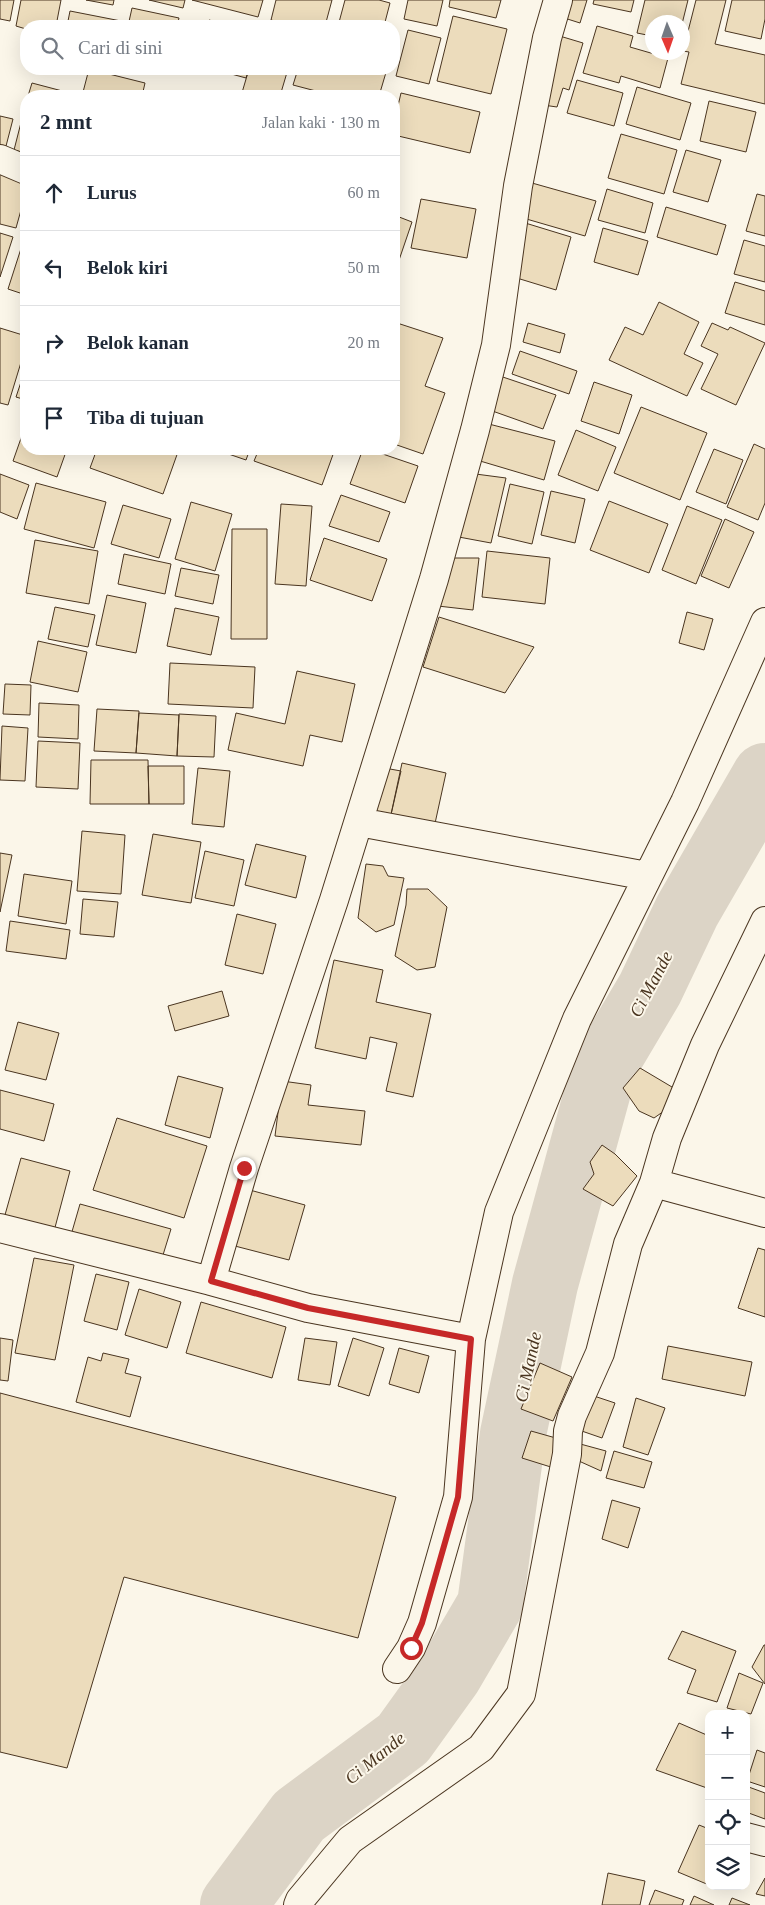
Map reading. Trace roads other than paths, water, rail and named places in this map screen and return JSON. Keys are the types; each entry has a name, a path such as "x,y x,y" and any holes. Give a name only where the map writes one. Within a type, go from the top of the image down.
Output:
{"street":[{"path":"211,1281 244,1168 359,822 434,579 496,344 518,186 547,38 558,0"},
{"path":"0,159 20,167"},
{"path":"397,1669 411,1648 422,1623 458,1497 471,1339 499,1212 577,1019 681,808 765,622"},
{"path":"359,822 650,871"},
{"path":"298,1905 300,1900 350,1840 482,1748 521,1694 572,1416 600,1353 628,1244 654,1183 667,1138 705,1045 765,921"},
{"path":"654,1183 765,1213"},
{"path":"0,1228 211,1281 308,1308 471,1339"},
{"path":"750,1838 765,1842"}],"waterway":[{"name":"Ci Mande","path":"233,1905 299,1816 403,1739 449,1675 490,1605 513,1434 545,1284 605,1065 650,989 687,911 765,776"}]}
